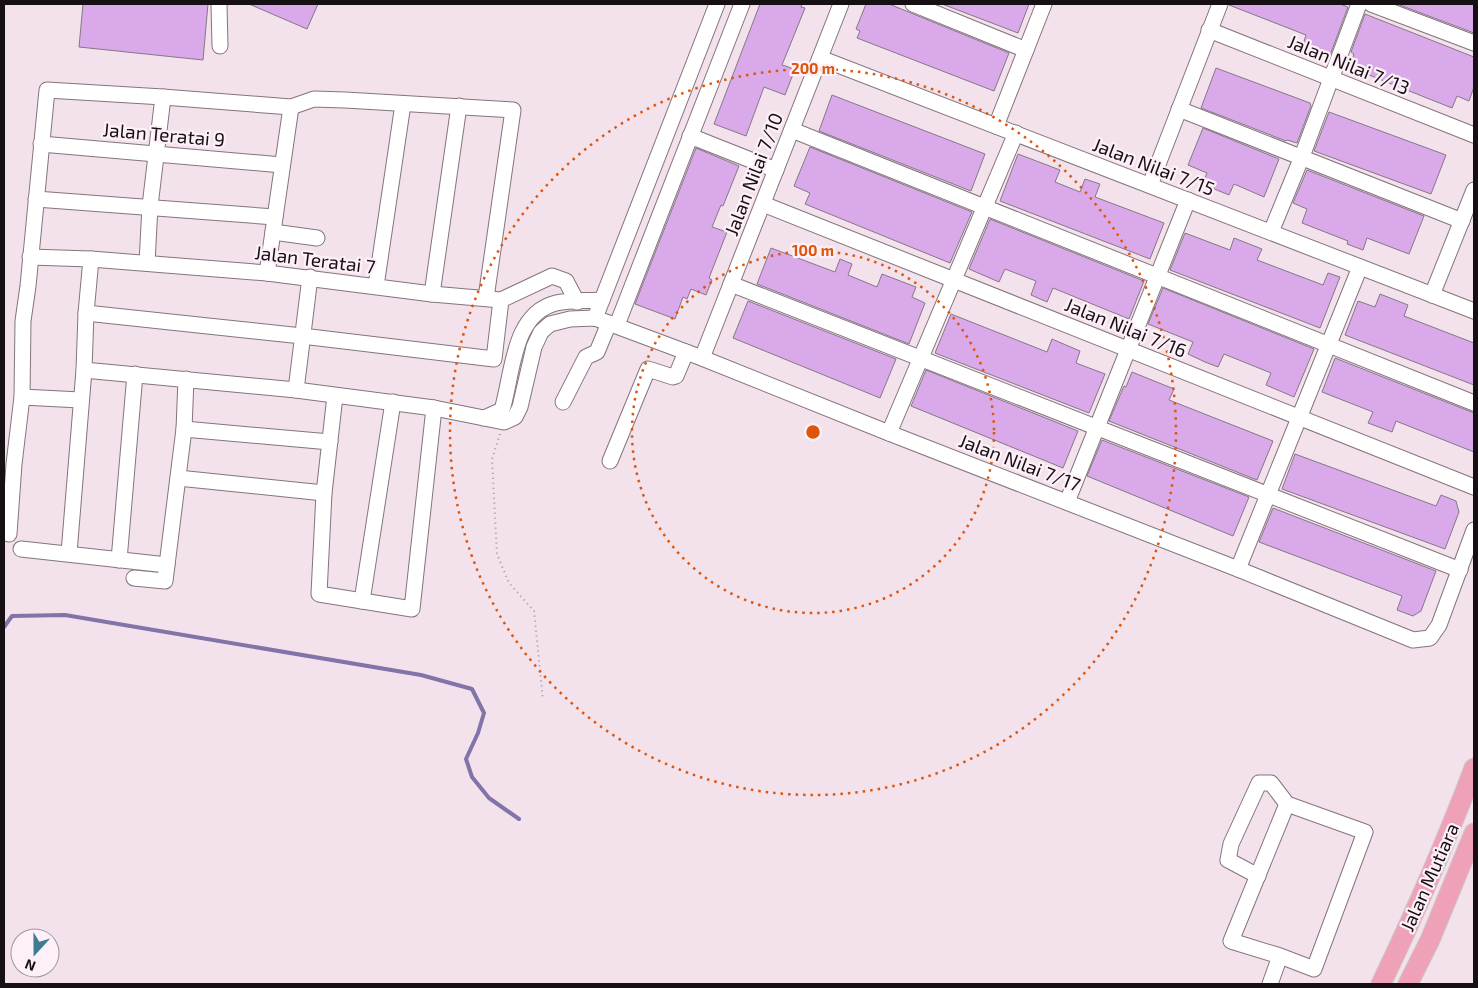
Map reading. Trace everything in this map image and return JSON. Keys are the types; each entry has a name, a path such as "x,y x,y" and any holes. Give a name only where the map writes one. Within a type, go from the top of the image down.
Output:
{"main road":[{"name":"Jalan Mutiara","path":"1381,984 1415,912 1474,768"},
{"name":"Jalan Mutiara","path":"1408,984 1430,940 1474,833"},
{"path":"1460,868 1474,855"}],"street":[{"path":"219,4 220,46"},
{"path":"607,322 602,300 717,4"},
{"path":"563,402 586,358 597,352 607,322 690,136 742,4"},
{"name":"Jalan Nilai 7/10","path":"702,358 841,4"},
{"path":"913,4 1026,50"},
{"path":"996,126 1044,4"},
{"path":"1150,185 1220,4"},
{"path":"1271,232 1360,4"},
{"path":"1371,4 1474,43"},
{"name":"Jalan Nilai 7/13","path":"1210,30 1474,135"},
{"name":"Jalan Nilai 7/15","path":"820,58 1474,311"},
{"path":"9,534 14,464 22,396 23,321 47,90 291,107 314,99 513,110 493,299 494,359 86,313"},
{"path":"147,263 150,206 163,97"},
{"path":"376,286 403,104"},
{"path":"432,294 460,106"},
{"path":"267,272 291,107"},
{"path":"1179,109 1462,221"},
{"path":"792,130 1474,403"},
{"path":"889,433 1016,133"},
{"path":"690,136 776,170"},
{"name":"Jalan Teratai 9","path":"41,144 282,165"},
{"path":"1432,295 1474,190"},
{"path":"36,199 150,206 274,224 317,238"},
{"path":"1067,502 1188,200"},
{"name":"Jalan Nilai 7/16","path":"763,204 1474,487"},
{"name":"Jalan Teratai 7","path":"30,257 92,259 267,272 432,294 493,299 552,276 566,281 577,302"},
{"path":"69,553 80,400 84,370 86,313 92,259"},
{"path":"1238,569 1360,267"},
{"path":"296,390 310,277"},
{"path":"731,284 1460,570 1474,530"},
{"path":"484,418 502,410 520,334 528,322 546,306 558,302 602,300"},
{"path":"84,370 296,390 393,402 504,422 515,417 520,407 534,347 541,332 550,324 570,319 607,322"},
{"name":"Jalan Nilai 7/17","path":"607,322 1238,569 1413,640 1430,638 1439,625 1460,570"},
{"path":"610,461 648,370 673,377 676,376 686,352"},
{"path":"119,560 135,374"},
{"path":"134,578 166,581 184,429 186,379"},
{"path":"22,396 80,400"},
{"path":"335,396 324,493 319,594 412,609 434,408"},
{"path":"362,601 393,402"},
{"path":"184,429 330,442"},
{"path":"178,478 324,493"},
{"path":"21,550 69,553 167,565"},
{"path":"1258,876 1228,860 1231,844 1259,783 1271,783 1287,804 1365,832 1314,969 1231,940 1258,876 1287,804"},
{"path":"1454,820 1474,828"},
{"path":"1270,984 1280,956"}],"path":[{"path":"504,422 492,459 497,554 509,583 534,611 543,700"}],"building":[{"path":"83,4 208,4 203,60 79,47"},
{"path":"249,4 318,4 307,29"},
{"path":"760,4 802,4 801,7 805,8 782,65 795,69 785,95 764,87 746,136 714,124"},
{"path":"866,4 889,4 1009,53 994,91 857,38 860,31 856,29"},
{"path":"942,4 1029,4 1018,33"},
{"path":"1229,4 1340,4 1348,7 1329,58 1302,48 1306,35"},
{"path":"1397,4 1474,4 1474,33"},
{"path":"1365,14 1474,57 1474,87 1469,101 1457,96 1452,108 1349,67 1354,54 1351,52"},
{"path":"1216,68 1310,103 1311,106 1297,143 1286,141 1201,108"},
{"path":"832,95 985,154 971,191 819,131"},
{"path":"1329,112 1446,155 1431,194 1314,151"},
{"path":"1203,128 1279,159 1264,197 1234,184 1229,195 1202,184 1207,173 1188,165"},
{"path":"810,147 972,212 950,263 805,204 810,193 794,186"},
{"path":"696,148 739,166 723,206 721,205 712,227 727,232 709,278 712,280 706,295 691,289 687,299 683,297 675,319 635,304"},
{"path":"1018,154 1060,170 1055,182 1080,192 1085,179 1100,184 1095,197 1164,223 1150,259 1000,201"},
{"path":"1307,170 1424,216 1409,254 1367,238 1363,250 1347,244 1348,241 1302,223 1307,209 1293,203"},
{"path":"990,219 1144,281 1129,319 1053,288 1047,302 1031,295 1036,281 1005,269 999,282 969,269"},
{"path":"1185,233 1230,250 1234,238 1262,249 1257,260 1323,285 1328,273 1340,277 1320,328 1170,270"},
{"path":"771,248 835,272 840,259 852,264 848,275 877,287 882,274 916,287 912,297 925,303 909,344 757,284"},
{"path":"1163,288 1314,349 1294,397 1266,385 1271,373 1224,354 1218,367 1205,362 1188,354 1193,342 1148,324"},
{"path":"1380,294 1408,305 1404,316 1474,343 1474,385 1345,335 1358,301 1375,307"},
{"path":"748,301 896,359 880,398 733,338"},
{"path":"951,314 1047,352 1052,339 1080,351 1076,363 1105,374 1089,413 935,353"},
{"path":"1335,358 1474,413 1474,452 1396,421 1392,432 1368,423 1373,412 1322,392"},
{"path":"926,370 1078,431 1063,468 911,406"},
{"path":"1132,372 1174,389 1169,400 1273,441 1257,480 1109,421"},
{"path":"1102,440 1249,497 1233,536 1087,476"},
{"path":"1295,454 1436,506 1441,495 1456,501 1459,512 1445,549 1282,489"},
{"path":"1273,508 1436,571 1421,611 1413,616 1397,610 1402,596 1259,542"}],"waterway":[{"path":"4,627 12,616 65,615 421,675 472,689 484,713 478,733 466,759 472,777 489,798 519,819"}]}
